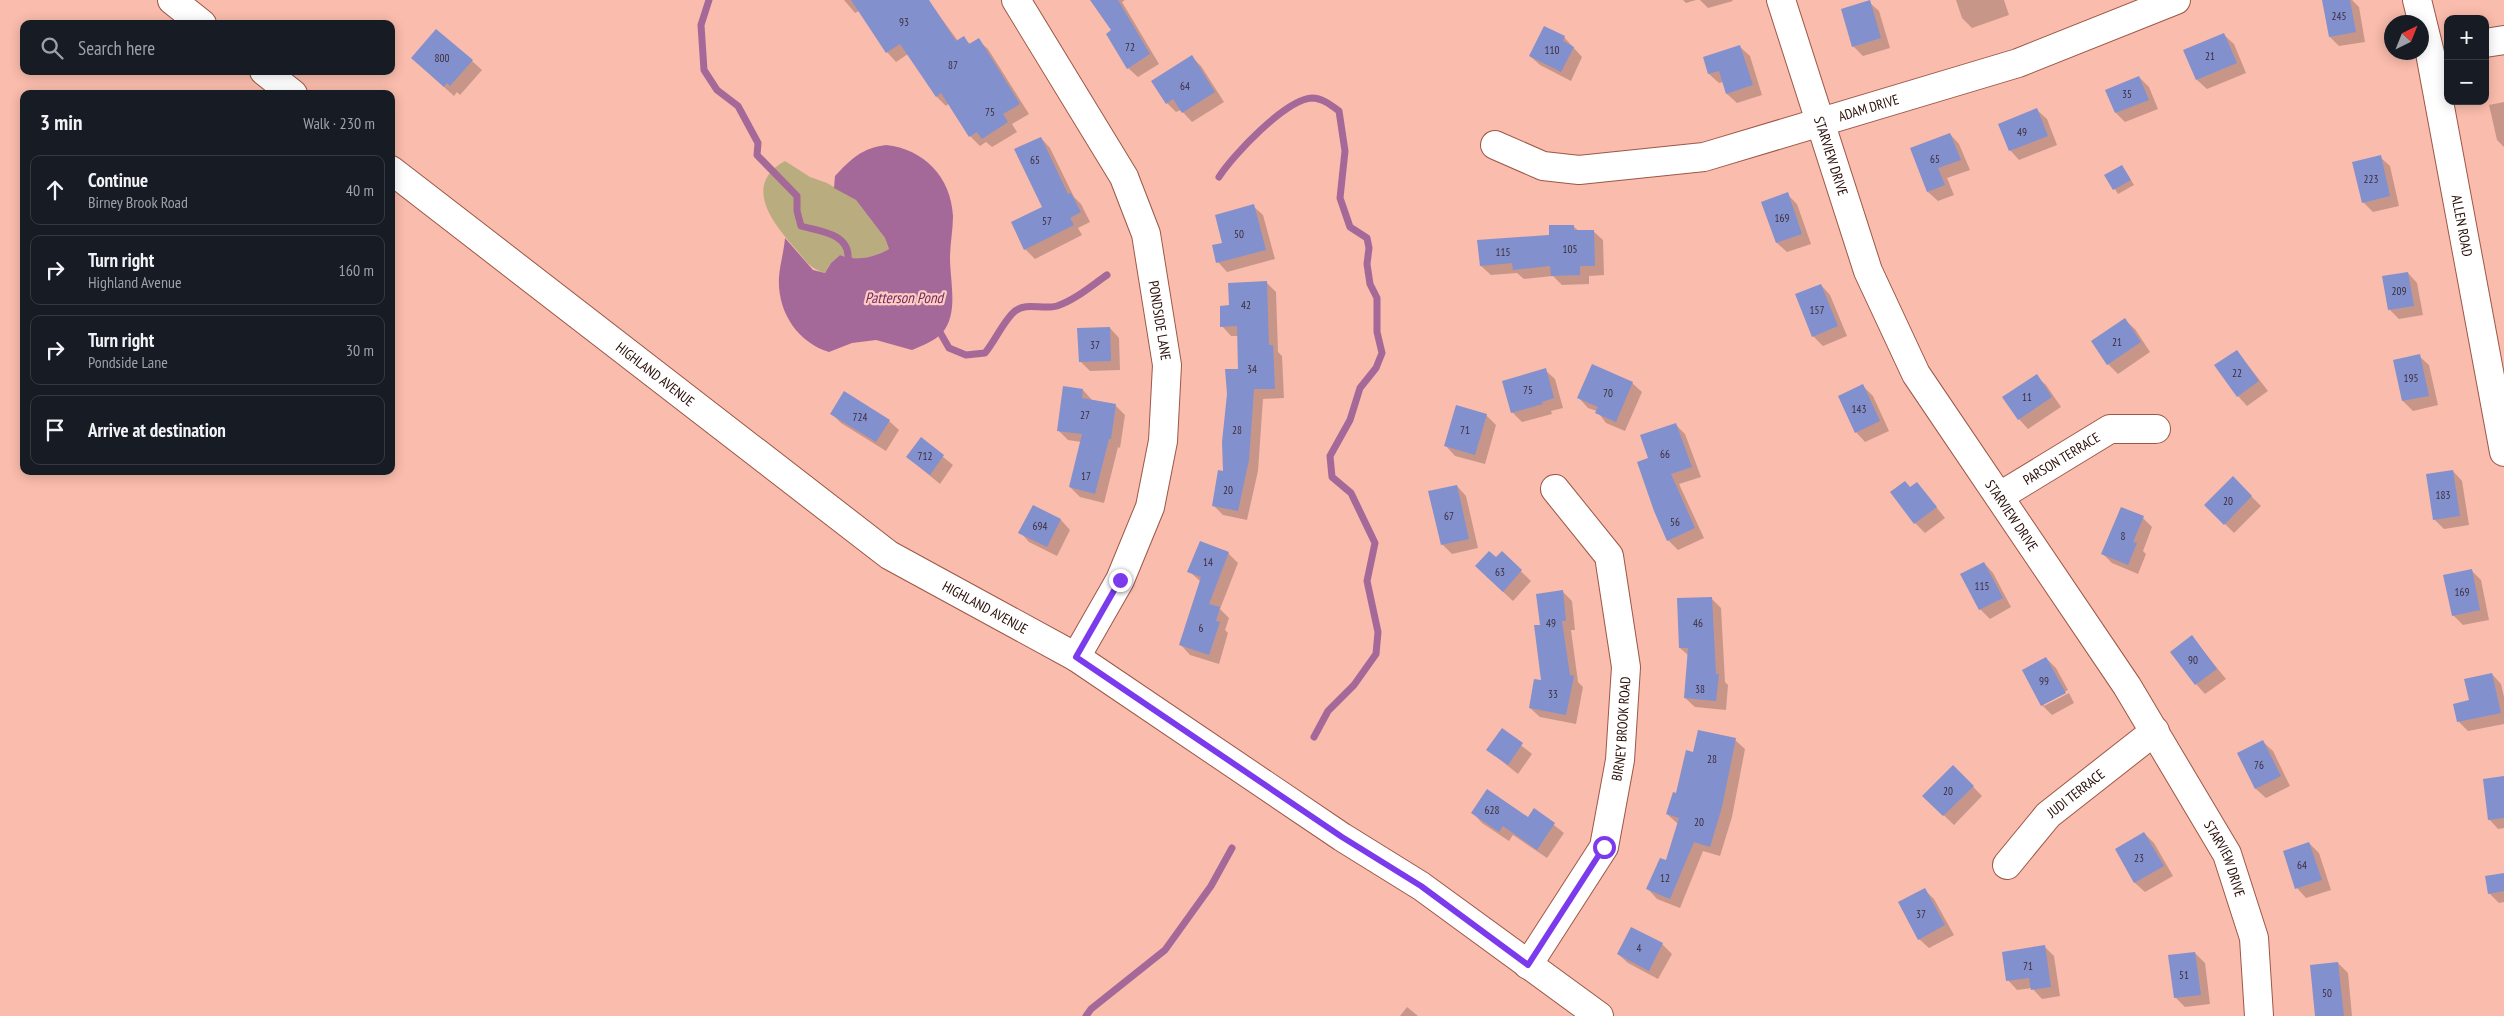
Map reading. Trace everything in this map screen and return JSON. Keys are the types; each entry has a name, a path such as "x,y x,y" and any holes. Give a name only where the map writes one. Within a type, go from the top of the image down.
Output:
{"street":[{"path":"172,0 197,20"},
{"name":"PONDSIDE LANE","path":"1016,0 1124,177 1146,234 1167,365 1162,441 1150,507 1120,580 1076,657"},
{"name":"STARVIEW DRIVE","path":"1782,0 1868,271 1916,374 2000,496 2155,731 2227,854 2254,938 2259,1016"},
{"name":"ADAM DRIVE","path":"1495,145 1543,166 1579,170 1704,157 2018,64 2176,0"},
{"name":"ALLEN ROAD","path":"2417,0 2439,51 2504,452"},
{"path":"2489,42 2504,40"},
{"path":"269,75 288,90"},
{"name":"HIGHLAND AVENUE","path":"395,173 889,555 1076,657 1342,837 1421,886 1599,1016"},
{"name":"PARSON TERRACE","path":"2000,496 2110,429 2156,429"},
{"name":"BIRNEY BROOK ROAD","path":"1528,965 1604,847 1620,760 1626,667 1609,556 1555,489"},
{"name":"JUDI TERRACE","path":"2007,865 2048,815 2155,731"}],"shaded area":[{"path":"785,161 810,177 827,183 856,200 885,238 889,249 865,258 852,258 840,255 831,263 825,273 811,266 785,237 765,203 763,191 765,180 772,170"}],"water":[{"name":"Patterson Pond","path":"886,145 912,152 923,159 941,177 947,189 953,216 950,253 952,307 950,316 947,325 939,336 912,350 876,340 852,343 829,352 807,341 799,333 791,324 781,302 779,277 785,238 813,270 825,273 831,263 840,255 852,258 865,258 889,249 885,238 856,200 834,188 835,176 858,155 878,146"}],"building":[{"path":"851,0 929,0 956,41 964,36 969,44 979,38 1020,104 1003,114 1008,122 982,139 977,132 969,137 941,93 936,97 900,44 886,53"},
{"path":"1090,0 1118,0 1150,54 1127,69 1106,34 1111,30"},
{"path":"1870,0 1881,38 1852,47 1841,9"},
{"path":"2322,0 2350,0 2356,32 2329,37"},
{"path":"1544,26 1565,36 1563,41 1574,47 1561,72 1529,56"},
{"path":"436,29 473,60 450,86 447,83 444,87 411,58"},
{"path":"2224,33 2237,63 2196,80 2183,50"},
{"path":"1740,45 1753,85 1726,94 1719,71 1708,74 1703,57"},
{"path":"1192,55 1215,92 1182,113 1173,99 1166,104 1151,81"},
{"path":"2139,76 2149,100 2115,113 2105,90"},
{"path":"2037,108 2048,136 2009,151 1998,124"},
{"path":"1950,133 1961,160 1938,168 1945,185 1927,192 1910,148"},
{"path":"1041,137 1068,194 1071,193 1081,212 1070,218 1074,225 1024,250 1011,222 1042,207 1014,149"},
{"path":"2381,155 2390,196 2362,203 2352,162"},
{"path":"2122,165 2131,180 2113,190 2104,175"},
{"path":"1788,192 1802,234 1776,243 1761,202"},
{"path":"1254,204 1266,250 1216,263 1212,245 1222,243 1215,215"},
{"path":"1549,225 1574,225 1574,230 1594,230 1595,266 1580,266 1580,275 1551,276 1550,266 1513,270 1512,263 1480,266 1477,240 1549,235"},
{"path":"2408,272 2414,306 2388,310 2382,276"},
{"path":"1267,281 1269,345 1273,345 1275,389 1254,389 1249,460 1238,511 1212,506 1218,470 1223,471 1222,442 1227,394 1225,369 1238,369 1237,326 1220,327 1220,306 1229,305 1228,283"},
{"path":"1821,284 1838,326 1812,337 1795,294"},
{"path":"2125,318 2141,342 2107,365 2091,341"},
{"path":"1110,327 1111,361 1079,362 1077,328"},
{"path":"2237,350 2259,381 2237,397 2214,365"},
{"path":"2420,354 2429,396 2402,401 2393,360"},
{"path":"1592,364 1633,382 1616,422 1595,413 1598,407 1577,398"},
{"path":"1546,368 1554,398 1542,402 1543,404 1511,413 1502,381"},
{"path":"2037,374 2052,397 2018,420 2002,397"},
{"path":"1863,384 1880,421 1855,433 1838,396"},
{"path":"1063,386 1083,389 1082,398 1116,404 1111,439 1109,439 1095,494 1069,487 1082,434 1057,431"},
{"path":"844,391 890,420 876,442 830,414"},
{"path":"1456,405 1487,414 1475,455 1444,446"},
{"path":"1676,423 1692,467 1671,474 1695,528 1667,541 1654,511 1637,462 1648,458 1640,435"},
{"path":"921,437 944,455 930,475 906,457"},
{"path":"2453,470 2460,516 2433,520 2426,474"},
{"path":"2233,476 2252,496 2224,525 2204,505"},
{"path":"1905,481 1910,487 1917,482 1937,507 1914,524 1890,492"},
{"path":"1457,485 1469,539 1441,545 1428,491"},
{"path":"1033,505 1061,519 1047,547 1018,533"},
{"path":"2121,507 2144,516 2133,542 2137,543 2128,565 2101,554"},
{"path":"1200,541 1229,552 1209,604 1220,607 1216,621 1220,622 1209,655 1179,645 1201,577 1187,572"},
{"path":"1489,551 1496,557 1502,551 1522,570 1503,592 1475,566"},
{"path":"1984,562 2003,598 1979,610 1960,574"},
{"path":"2472,569 2480,610 2452,616 2443,575"},
{"path":"1563,590 1566,621 1562,621 1570,675 1574,676 1566,715 1529,708 1534,679 1541,680 1534,625 1540,625 1536,594"},
{"path":"1712,597 1716,674 1719,674 1716,701 1684,698 1688,648 1679,648 1677,598"},
{"path":"2192,635 2217,669 2195,685 2170,652"},
{"path":"2046,657 2066,693 2041,706 2022,670"},
{"path":"2492,673 2501,713 2457,722 2453,704 2469,700 2464,679"},
{"path":"1502,728 1523,743 1508,765 1486,750"},
{"path":"1698,730 1736,738 1722,807 1710,847 1694,842 1670,899 1646,889 1660,858 1666,860 1679,818 1666,814 1673,792 1676,793 1686,750 1693,752"},
{"path":"2263,740 2281,776 2255,789 2237,753"},
{"path":"1953,765 1974,786 1943,816 1922,796"},
{"path":"2504,776 2504,818 2488,820 2483,779"},
{"path":"1487,789 1528,817 1534,808 1555,823 1537,850 1503,826 1499,832 1471,813"},
{"path":"2144,832 2164,866 2134,883 2115,849"},
{"path":"2309,842 2322,880 2295,889 2283,851"},
{"path":"2504,873 2504,891 2488,894 2485,876"},
{"path":"1925,888 1945,925 1918,940 1898,902"},
{"path":"1631,927 1663,943 1649,971 1617,954"},
{"path":"2045,945 2051,987 2031,990 2029,978 2006,981 2002,952"},
{"path":"2195,952 2201,995 2174,998 2168,955"},
{"path":"2338,962 2344,1016 2315,1016 2310,965"}],"waterway":[{"path":"709,0 701,25 704,70 717,90 738,106 758,143 757,155 797,196 797,211 801,226 838,238 847,250 848,259 855,264"},
{"path":"1219,177 1247,143 1288,108 1301,101 1316,98 1330,104 1339,111 1345,151 1340,198 1350,227 1367,238 1369,248 1367,264 1370,284 1377,298 1377,332 1382,353 1376,368 1360,388 1350,420 1330,456 1332,477 1351,493 1375,543 1367,581 1378,632 1376,654 1354,685 1328,711 1314,737"},
{"path":"937,327 949,348 966,355 985,353 1007,320 1019,308 1057,306 1083,292 1107,275"},
{"path":"1086,1016 1091,1009 1165,950 1211,886 1232,848"}],"route":[{"path":"1120,580 1076,657 1342,837 1421,886 1528,965 1604,847"}]}
